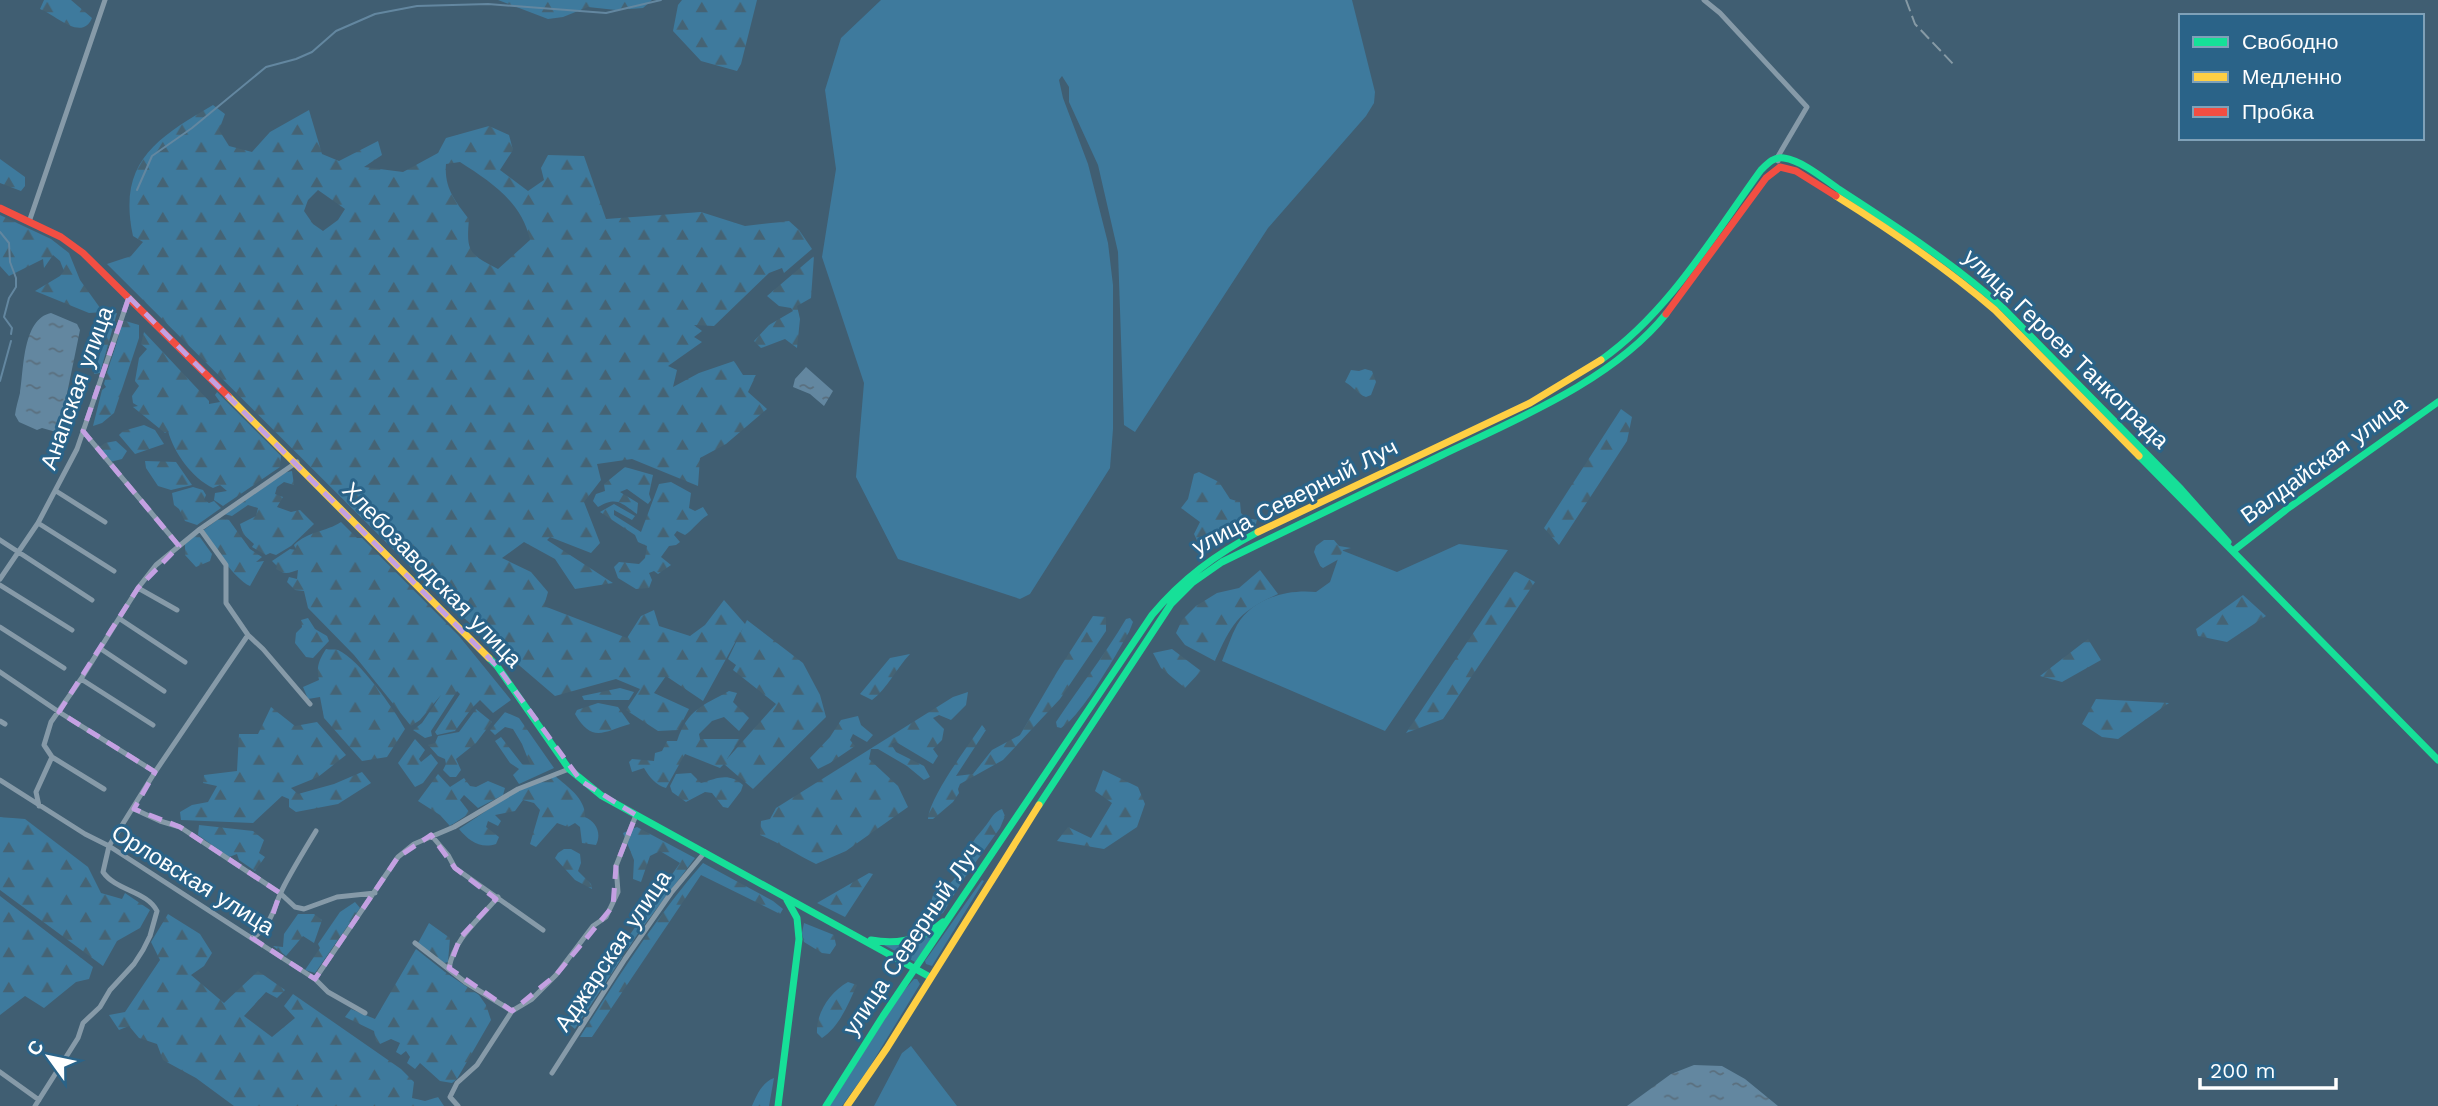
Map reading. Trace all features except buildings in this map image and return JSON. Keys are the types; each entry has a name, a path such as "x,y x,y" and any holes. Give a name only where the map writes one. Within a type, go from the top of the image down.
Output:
{"main road":[{"name":"улица Героев Танкограда","path":"1777,158 1785,158 1806,168 1920,241 1972,280 2003,308 2180,489 2226,538 2233,551"},
{"name":"улица Северный Луч","path":"826,1106 883,1016 1152,615 1184,578 1199,565 1246,538 1517,409 1596,365 1641,329 1659,310 1760,170 1777,158"},
{"name":"улица Героев Танкограда","path":"1780,167 1796,172 1915,246 1995,310 2438,760"},
{"name":"улица Северный Луч","path":"847,1106 874,1068 1058,774 1165,612 1192,583 1222,562 1252,546 1525,415 1597,374 1638,343 1664,317 1766,178 1780,167"},
{"name":"Хлебозаводская улица","path":"0,208 61,237 83,253 129,297 498,666 569,769 592,789 930,976"},
{"name":"Валдайская улица","path":"2233,551 2287,509 2438,402"},
{"path":"977,879 985,876 987,887"},
{"path":"778,1106 799,939 795,912 782,895"},
{"path":"862,937 886,943 906,941 933,931 953,913"}],"street":[{"path":"29,222 105,0"},
{"path":"1704,0 1720,13 1807,107 1777,158 1780,167"},
{"name":"Анапская улица","path":"0,579 38,523 77,449 129,297"},
{"path":"83,431 179,546"},
{"path":"104,789 52,757 44,745 51,722 138,588 156,565 200,529 296,462"},
{"name":"Анапская улица","path":"56,491 105,522"},
{"path":"38,523 114,571"},
{"path":"200,529 226,565 226,603 248,635 310,704"},
{"path":"0,540 92,600"},
{"path":"0,585 72,630"},
{"path":"138,588 177,610"},
{"path":"120,619 185,662"},
{"path":"0,627 64,668"},
{"path":"0,1072 37,1103 78,1038 83,1023 100,1007 110,990 134,964 150,936 157,911 153,903 109,881 103,872 109,846 155,772 248,635"},
{"path":"100,649 164,691"},
{"path":"0,672 155,772"},
{"path":"81,679 153,725"},
{"path":"27,799 36,792 52,757"},
{"path":"315,979 398,857 431,835 454,827 518,789 569,769"},
{"name":"Орловская улица","path":"0,780 27,799 109,846 315,979 328,992 365,1013"},
{"path":"36,792 39,806"},
{"path":"134,809 180,827 280,893 295,907 304,909 337,897 375,892"},
{"path":"458,1106 450,1097 457,1083 477,1065 512,1011 532,999 556,975 593,926 606,916 613,906 618,892 616,866 636,815"},
{"path":"252,938 260,933 272,917 280,893 316,831"},
{"path":"431,835 449,855 455,868 543,930"},
{"name":"Аджарская улица","path":"552,1073 596,1000 655,915 705,852"},
{"path":"449,968 460,938 475,925 498,897"},
{"path":"415,943 465,982 512,1011"}],"highlighted area":[{"path":"129,297 497,666 581,781 636,815 616,866 613,906 556,975 512,1011 449,968 460,938 496,899 455,868 431,835 398,857 315,979 252,938 272,917 280,893 180,827 134,809 155,772 59,712 138,588 179,546 83,431"}],"green space":[{"path":"44,0 71,0 92,18 88,25 82,28 68,25 40,9"},
{"path":"498,0 652,0 643,8 616,10 588,7 563,17 548,19"},
{"path":"682,0 757,0 737,71 701,61 673,31 678,5"},
{"path":"881,0 1352,0 1375,92 1374,103 1366,116 1268,228 1135,432 1124,425 1118,252 1098,165 1069,102 1069,87 1062,76 1059,80 1088,164 1108,243 1113,285 1113,429 1110,468 1030,594 1020,599 898,559 856,477 864,383 822,257 836,169 825,90 841,38"},
{"path":"213,105 225,114 219,130 229,146 252,152 270,132 309,110 322,154 339,161 378,141 382,155 364,167 403,172 438,153 446,138 489,126 509,135 513,150 500,170 528,191 544,180 541,168 548,155 584,156 606,219 701,212 745,226 789,221 799,230 812,249 784,273 782,268 769,273 714,326 694,325 702,331 694,337 702,342 668,366 677,370 673,387 699,373 734,361 743,375 756,375 748,392 767,409 726,444 700,458 698,486 632,459 597,464 601,480 584,502 600,543 591,553 550,537 547,540 613,583 575,589 555,559 524,542 502,558 531,572 548,592 544,606 627,638 641,616 654,610 659,626 690,636 705,625 724,600 745,624 747,620 803,663 820,695 826,717 753,789 724,764 720,768 685,754 666,788 653,780 644,768 632,772 629,762 632,759 654,761 655,753 662,751 667,741 677,741 691,715 729,691 737,693 733,702 749,718 739,731 724,717 712,721 699,734 700,739 740,739 727,759 776,704 733,670 736,665 728,659 743,628 703,701 666,676 654,693 689,709 678,730 658,731 626,710 640,689 616,679 555,696 450,606 107,264 131,256 143,242 133,236 130,210 131,189 146,155 175,129","holes":["460,162 504,194 526,227 530,240 498,269 481,260 469,245 469,219 452,194 446,173 446,164","318,190 345,209 338,220 323,231 313,224 304,211 308,200"]},
{"path":"0,159 25,177 25,186 21,191 0,183"},
{"path":"0,215 51,239 69,253 80,280 103,312 89,313 35,291 64,271 60,261 53,255 44,268 43,259 9,276 0,266"},
{"path":"814,256 811,298 797,306 800,319 797,348 785,339 761,348 754,341 769,325 793,311 791,308 779,306 767,296"},
{"path":"117,313 100,373 94,374 112,314"},
{"path":"122,320 139,325 139,338 114,413 102,423 93,426 102,390 106,387 104,384"},
{"path":"144,332 209,404 220,402 215,395 217,392 281,456 280,467 223,506 214,500 215,493 227,491 220,485 213,488 198,478 179,456 168,431 165,433 133,407 138,406 133,403 132,396 139,386 135,381 139,358 147,349 141,344"},
{"path":"1351,370 1372,371 1376,382 1371,395 1366,397 1345,382"},
{"path":"1621,409 1632,417 1627,441 1559,545 1544,528"},
{"path":"144,425 155,430 164,444 135,454 119,435 123,431"},
{"path":"116,441 127,451 122,459 110,462 100,447"},
{"path":"145,461 176,462 192,485 171,490 158,486 146,468"},
{"path":"625,467 653,475 649,494 651,500 648,504 627,489 620,492 638,503 637,514 619,502 614,501 598,507 593,501 596,494 605,491 604,484"},
{"path":"292,471 294,485 284,482 277,487 275,494 283,497 277,507 291,512 300,510 314,524 291,546 276,555 266,555 252,547 254,544 243,534 240,524 256,516 258,508 248,505 232,516 224,514 283,473"},
{"path":"1199,472 1219,482 1230,499 1240,502 1241,513 1247,519 1257,519 1256,524 1202,551 1194,534 1200,522 1181,508 1188,499 1194,474"},
{"path":"671,482 691,493 689,508 695,511 703,507 708,515 685,535 677,531 674,535 680,542 669,546 661,557 671,565 658,574 654,571 649,573 652,580 649,588 636,589 618,578 614,567 619,562 639,564 645,558 647,546 600,512 614,504 635,516 632,520 614,510 614,515 641,532 659,484"},
{"path":"193,487 203,490 206,495 204,500 209,503 214,501 221,508 197,525 185,521 174,505 172,493"},
{"path":"220,518 229,520 250,549 262,557 256,562 264,561 250,586 231,570 201,532"},
{"path":"341,522 357,538 362,538 459,636 511,700 493,713 480,700 455,731 437,735 435,732 460,694 457,691 431,731 432,736 425,738 413,730 422,723 441,695 420,720 411,726 354,655 308,608 304,591 295,590 287,582 289,577 297,579 298,570 282,572 276,569 277,566 272,561 290,549 296,550 294,545 299,540"},
{"path":"197,533 212,554 210,561 196,567 185,555 185,543"},
{"path":"1324,540 1334,540 1339,546 1351,548 1343,550 1339,559 1323,568 1314,552 1316,546"},
{"path":"1459,544 1508,550 1385,731 1222,661 1237,625 1252,608 1282,594 1316,592 1330,582 1341,550 1397,572"},
{"path":"1260,570 1278,594 1254,607 1238,620 1226,637 1215,661 1185,645 1176,633 1182,620 1196,606 1217,593 1239,588"},
{"path":"1515,571 1535,582 1443,719 1406,733"},
{"path":"2243,595 2266,616 2227,642 2198,636 2196,629"},
{"path":"1093,616 1106,617 1106,631 1060,699 1003,760 960,784 959,793 953,802 933,819 928,819 942,785 982,725 986,730 956,776 973,774 992,750 1020,735"},
{"path":"308,618 315,629 327,636 329,641 313,658 306,657 295,643 296,633 302,627 301,620"},
{"path":"1130,618 1133,622 1129,632 1098,684 1069,722 1061,728 1057,727 1056,722 1126,619"},
{"path":"2088,639 2101,660 2062,682 2040,676"},
{"path":"326,649 338,650 356,663 385,698 405,729 387,757 362,761 324,718 320,697 308,699 303,687 319,680 319,664"},
{"path":"1172,649 1201,671 1185,688 1161,668 1153,653"},
{"path":"910,654 872,700 860,694 890,658"},
{"path":"620,688 634,692 629,700 584,700 582,696"},
{"path":"968,692 966,705 951,720 939,715 933,718 944,729 942,740 933,749 938,756 933,764 896,742 891,744 896,752 924,766 930,777 924,780 907,766 878,749 871,749 869,759 898,786 908,807 846,851 816,864 760,835 761,821 770,819 776,808 953,697"},
{"path":"2096,699 2169,703 2118,739 2102,737 2082,724"},
{"path":"598,703 618,707 630,724 599,733 587,729 575,714 577,710"},
{"path":"271,707 295,726 317,722 346,755 318,777 291,788 298,794 334,784 362,772 371,783 338,804 296,812 289,807 289,799 282,796 253,823 181,820 180,812 192,805 208,802 217,786 203,783 204,775 237,771 239,734 258,734"},
{"path":"476,709 492,722 476,743 456,759 461,770 456,777 450,777 443,770 445,759 438,756 428,745 435,743 438,736 459,732"},
{"path":"505,712 519,718 554,768 519,784 513,775 519,769 510,763 495,741 501,737 522,764 530,764 522,744 513,729 505,727 495,735 490,730"},
{"path":"858,716 861,725 873,735 867,742 853,734 850,740 855,746 818,769 810,758 830,737 841,720"},
{"path":"415,739 425,750 419,759 421,762 431,754 438,763 423,783 415,787 398,763"},
{"path":"1103,770 1138,787 1145,804 1137,827 1104,849 1057,841 1068,827 1091,838 1112,803 1095,791"},
{"path":"691,773 701,783 728,777 743,785 728,808 723,807 712,793 705,792 686,802 672,792 670,786 676,774"},
{"path":"438,774 450,787 464,778 470,786 476,787 488,781 505,788 503,795 478,808 464,795 460,800 470,813 450,826 440,815 418,801"},
{"path":"555,776 575,794 583,805 585,817 595,825 598,832 596,845 582,843 580,827 575,823 568,827 557,823 536,847 530,844 540,810 534,803 523,800 515,811 495,815 501,821 498,826 488,821 486,827 499,837 496,844 475,843 459,829 516,791"},
{"path":"1002,809 1005,816 1000,828 943,913 938,915 930,905 934,892 943,889 955,878 975,839 993,815"},
{"path":"0,817 25,819 88,867 101,893 122,899 125,893 150,910 140,928 117,941 103,966 0,890"},
{"path":"199,825 253,831 264,840 259,853 265,857 255,871 239,860 237,854 229,857 198,835"},
{"path":"637,827 695,858 639,932 575,1029 570,1025 589,993 680,863 660,851 650,856 641,882 633,879 634,860 623,833"},
{"path":"564,849 580,854 578,871 591,884 592,889 575,880 555,858"},
{"path":"703,863 773,901 783,909 780,914 701,875 592,1037 580,1037 653,926"},
{"path":"869,873 873,874 845,917 817,903"},
{"path":"982,880 984,881 932,966 926,964 925,961"},
{"path":"0,896 93,967 89,979 76,982 44,1008 25,996 0,1015"},
{"path":"355,902 360,908 315,973 305,970 320,948 318,944 340,912"},
{"path":"168,914 200,934 212,953 204,966 191,975 224,1003 258,971 285,990 277,998 266,992 244,1016 272,1037 295,1018 284,1006 293,994 401,1069 414,1082 412,1098 425,1101 438,1097 444,1106 234,1106 196,1078 163,1060 157,1044 139,1038 129,1026 119,1030 109,1015 125,1012 160,960 151,942"},
{"path":"298,914 314,914 322,920 314,943 303,936 286,956 273,946 283,947 284,934"},
{"path":"429,923 450,938 448,962 444,963 417,945"},
{"path":"804,923 834,935 836,945 830,954 822,953 804,942"},
{"path":"939,928 915,962 884,945"},
{"path":"416,949 479,995 491,1020 457,1079 452,1083 440,1081 420,1063 415,1069 407,1063 410,1057 406,1051 401,1055 396,1052 400,1043 391,1039 380,1044 376,1041 374,1031 345,1017 351,1009 375,1019"},
{"path":"914,979 920,984 869,1068 842,1106 829,1106 900,995"},
{"path":"848,982 857,985 847,1007 839,1021 822,1038 817,1033 817,1025 825,1004 835,991"},
{"path":"911,1046 957,1106 874,1106 902,1053"},
{"path":"774,1078 769,1106 752,1106 763,1086"}],"water":[{"path":"51,313 77,324 80,330 61,423 56,432 42,428 37,430 19,422 15,415 30,335 34,325"},
{"path":"806,367 833,391 824,406 810,394 793,387 795,379"},
{"path":"1694,1065 1722,1066 1745,1079 1778,1106 1627,1106 1671,1074"}],"waterway":[{"path":"137,190 152,156 192,128 266,67 312,52 336,31 375,14 417,6 488,4 606,13 661,0"},
{"path":"0,232 9,243 10,262 16,278 16,287 9,298 4,317 12,328 11,334"},
{"path":"0,381 11,341"}],"railway":[{"path":"1906,0 1915,24 1956,67"}],"traffic: fast":[{"path":"1601,360 1625,341 1669,296 1761,170 1777,158 1791,160 1813,171 1924,246 2003,308 2181,489 2228,542"},
{"path":"1039,805 1171,604 1192,583 1222,562 1562,396 1619,359 1644,338 1666,314"},
{"path":"2233,551 2287,509 2438,402"},
{"path":"2139,456 2438,760"},
{"path":"826,1106 883,1016 1152,615 1200,568 1258,532"},
{"path":"489,658 569,769 602,796 930,977"},
{"path":"778,1106 799,939 797,918 787,900"},
{"path":"871,940 909,940 927,933 943,922"}],"traffic: slow":[{"path":"1836,196 1918,250 1995,310 2139,456"},
{"path":"1258,532 1530,403 1601,360"},
{"path":"228,396 489,658"},
{"path":"847,1106 887,1048 1039,805"}],"traffic: jam":[{"path":"1666,314 1766,178 1780,167 1796,171 1836,196"},
{"path":"0,208 61,237 83,253 228,396"}]}
